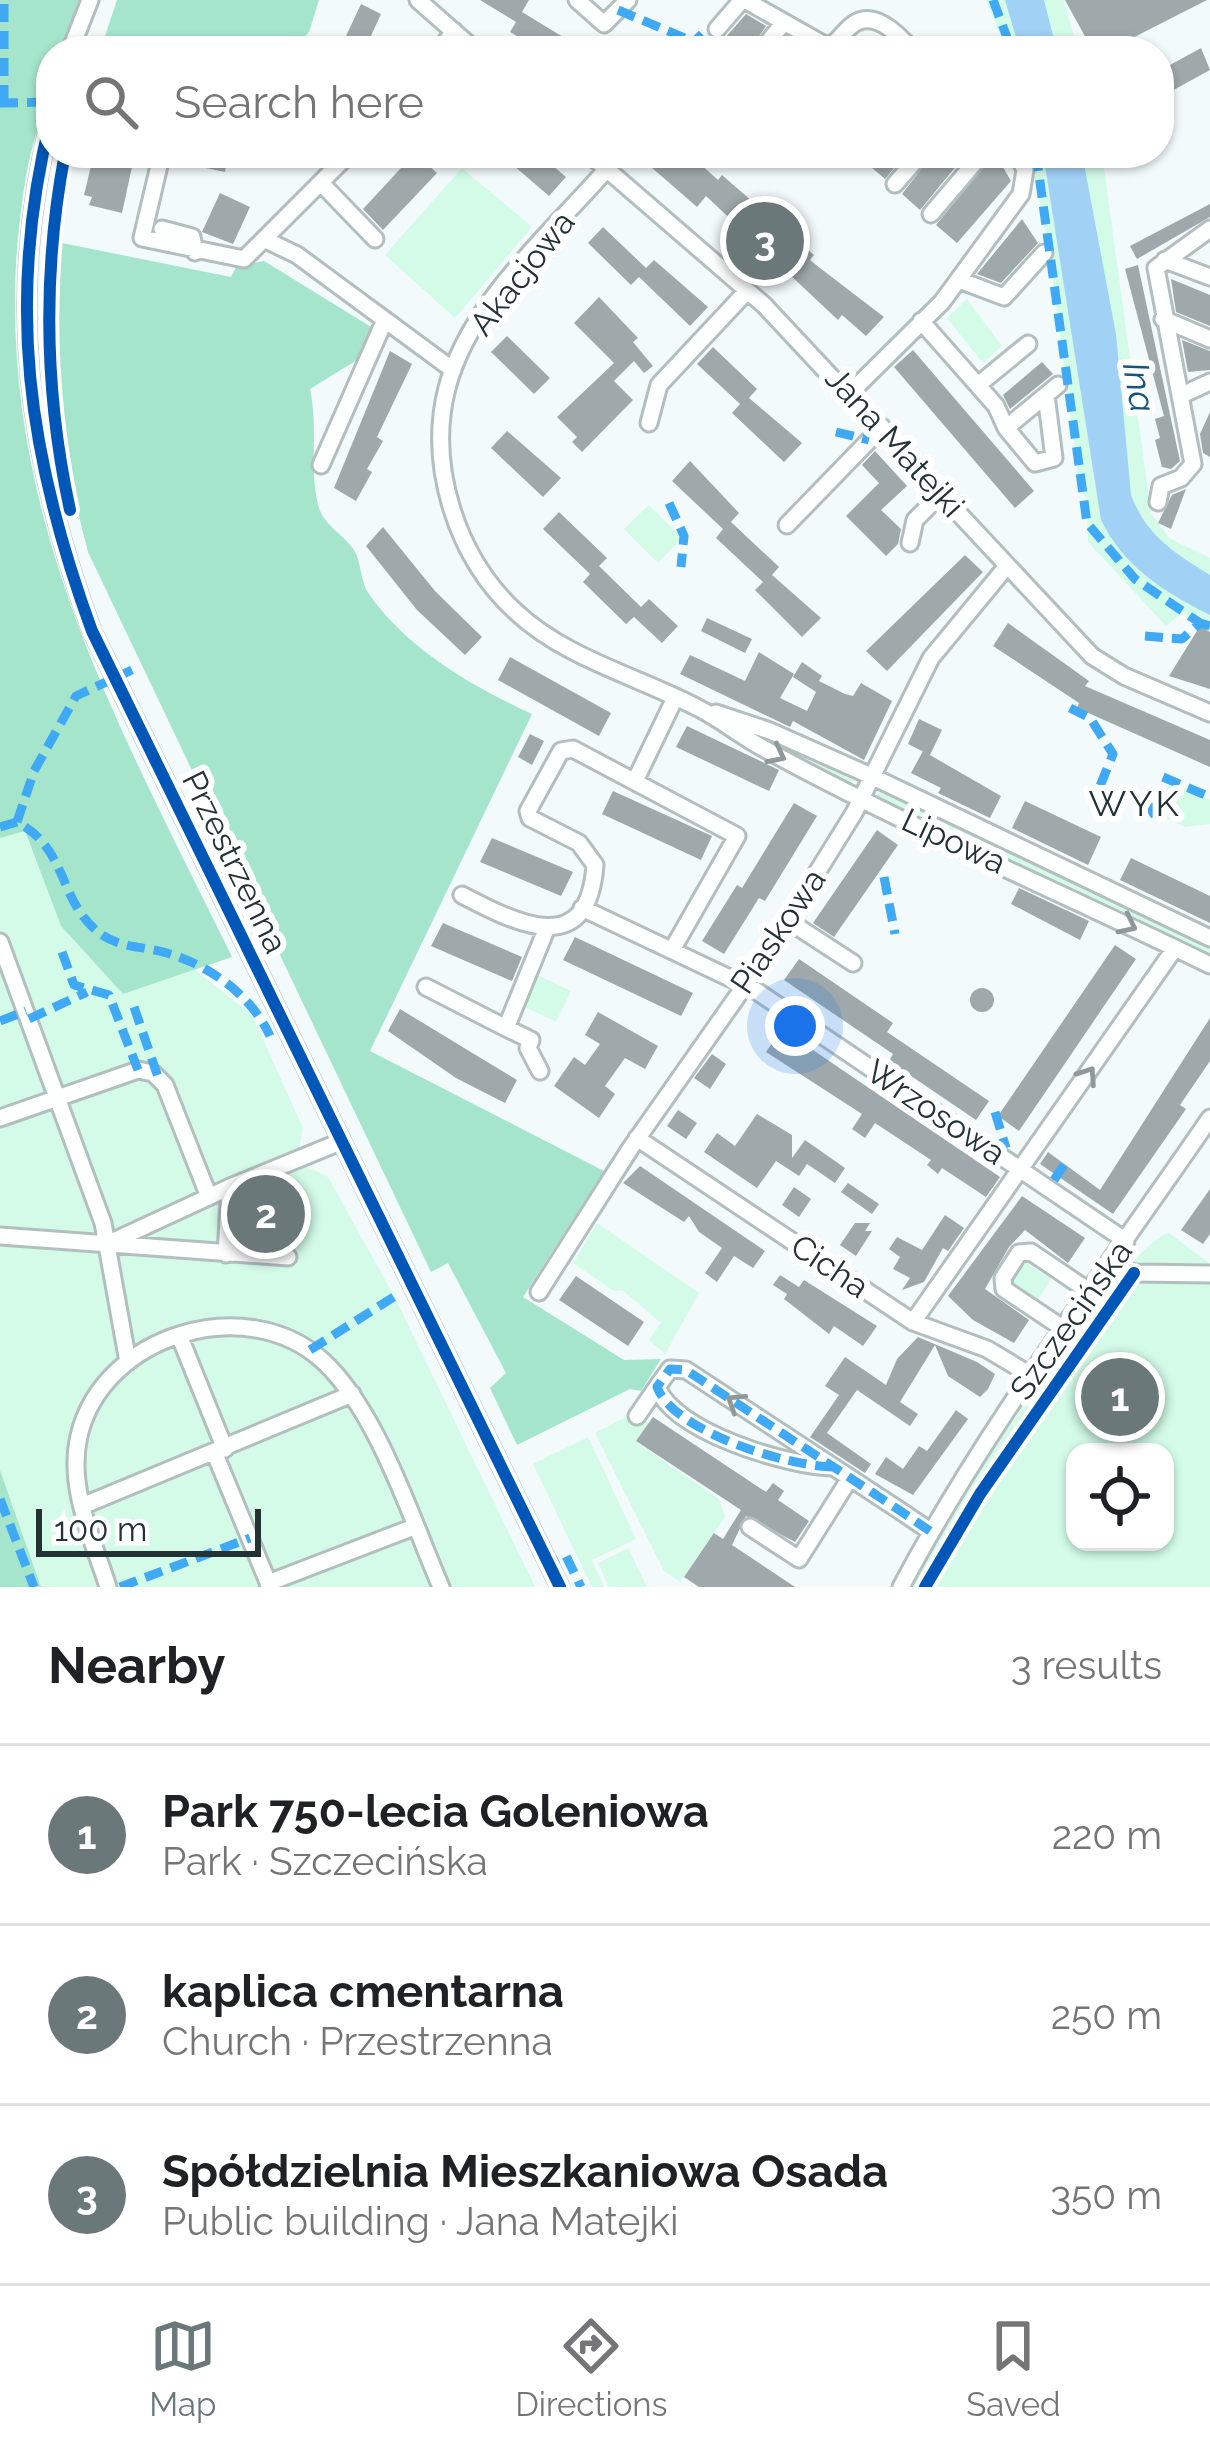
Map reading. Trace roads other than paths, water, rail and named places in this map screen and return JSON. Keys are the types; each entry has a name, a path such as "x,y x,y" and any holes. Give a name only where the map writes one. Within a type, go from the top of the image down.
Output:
{"street":[{"path":"76,36 90,0"},
{"path":"418,0 460,36"},
{"path":"578,0 604,24 628,0"},
{"path":"717,29 744,0 811,36"},
{"path":"844,36 854,23 871,20 900,36"},
{"path":"773,36 784,22"},
{"path":"450,36 454,31"},
{"name":"Przestrzenna","path":"42,168 31,224 26,344 38,453 55,526 92,631 560,1587"},
{"path":"158,168 142,238 244,260 268,241 336,168"},
{"path":"895,184 909,168"},
{"path":"932,214 970,168"},
{"path":"851,392 959,280 1021,194 1023,168"},
{"name":"Jana Matejki","path":"606,170 747,291 851,392 1103,665 1210,712"},
{"name":"Akacjowa","path":"606,170 492,303 453,370 443,414 444,474 449,502 480,569 532,626 675,698"},
{"path":"321,183 375,239"},
{"path":"162,229 192,237 195,252"},
{"path":"1158,502 1161,486 1181,478 1193,464 1184,394 1155,284 1156,268 1210,229"},
{"path":"268,241 297,255 453,370"},
{"path":"959,280 1004,297 1044,253"},
{"path":"1165,260 1210,277"},
{"path":"649,423 659,385 747,291"},
{"path":"1163,319 1210,339"},
{"path":"921,321 978,385 1006,428 1035,464 1054,458 1052,390 1006,428"},
{"path":"321,465 384,322"},
{"path":"978,385 1028,344"},
{"path":"1184,394 1210,382"},
{"path":"788,525 882,427"},
{"path":"910,542 915,520 941,494"},
{"name":"Piaskowa","path":"539,1292 637,1138 788,920 862,797 931,658 1007,566"},
{"path":"635,781 675,698"},
{"name":"Lipowa","path":"675,698 762,748 1210,965"},
{"name":"Lipowa","path":"701,710 770,730 1210,938"},
{"path":"462,895 532,929 546,930 582,908 593,886 595,865 579,844 530,818 528,811 561,752 573,749 737,836 672,950"},
{"name":"Wrzosowa","path":"582,908 744,984 1126,1241"},
{"path":"788,920 853,964"},
{"path":"506,1028 546,930"},
{"path":"0,942 59,1097 106,1244 128,1362"},
{"path":"913,1322 1175,948"},
{"path":"426,987 531,1040 528,1048 540,1071"},
{"path":"0,1118 139,1070 152,1073 165,1085 209,1197"},
{"name":"Szczecińska","path":"901,1587 930,1531 1031,1376 1210,1118"},
{"name":"Cicha","path":"637,1138 913,1322 987,1349 1031,1376"},
{"path":"106,1244 340,1142"},
{"path":"226,1254 230,1187"},
{"path":"0,1236 288,1257"},
{"path":"1064,1329 1004,1289 1003,1278 1019,1253 1030,1252 1090,1292"},
{"path":"1110,1263 1134,1273 1210,1274"},
{"path":"108,1587 82,1506 78,1437 94,1400 128,1362 179,1336 238,1326 286,1338 310,1350 352,1394 441,1587"},
{"path":"179,1336 269,1585 414,1527"},
{"path":"637,1416 670,1370 686,1370 930,1531"},
{"path":"657,1387 683,1412 736,1445 833,1467"},
{"path":"82,1506 352,1394"},
{"path":"750,1527 799,1559 850,1478"}],"water":[{"path":"1005,0 1044,0 1053,36 1016,36"},
{"path":"1045,168 1085,168 1116,334 1131,495 1145,522 1163,542 1210,575 1210,615 1133,565 1101,520"}],"place":[{"name":"Spółdzielnia Mieszkaniowa Osada","path":"765,241"},
{"name":"kaplica cmentarna","path":"266,1214"},
{"name":"Park 750-lecia Goleniowa","path":"1120,1397"}],"district":[{"name":"WYK","path":"1135,803"}],"water label":[{"name":"Ina","path":"1140,387"}]}
